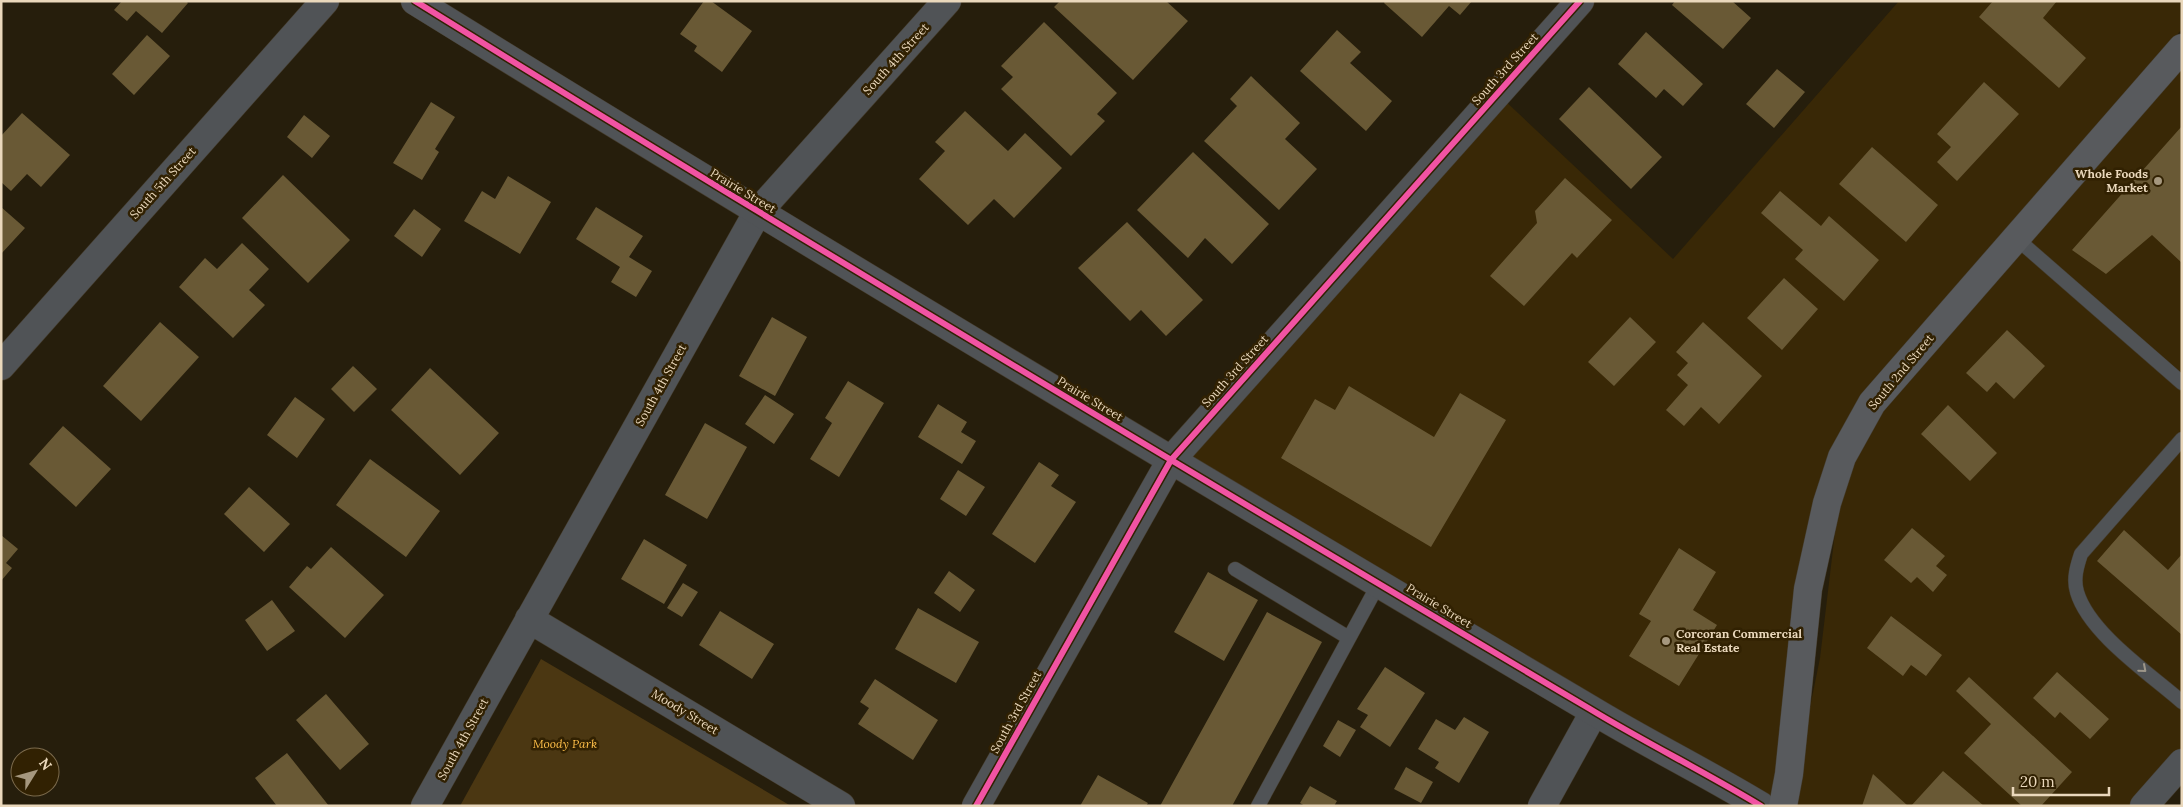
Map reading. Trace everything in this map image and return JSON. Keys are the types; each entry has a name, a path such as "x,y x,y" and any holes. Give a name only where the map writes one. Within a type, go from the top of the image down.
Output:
{"main road":[{"name":"South 2nd Street","path":"1782,806 1789,774 1808,589 1827,503 1842,457 1872,403 2182,48"}],"street":[{"name":"South 5th Street","path":"1,366 325,1"},
{"name":"Prairie Street","path":"415,1 757,213 1594,712 1761,806"},
{"name":"South 4th Street","path":"425,806 757,213 947,1"},
{"name":"South 3rd Street","path":"976,806 1171,460 1580,1"},
{"name":"Moody Street","path":"529,619 841,806"},
{"path":"1542,806 1594,712"},
{"path":"2144,806 2182,763"}],"lane":[{"path":"2016,238 2182,383"},
{"path":"2182,439 2082,554 2076,568 2076,591 2087,613 2106,637 2182,702"},
{"path":"1235,569 1349,638"},
{"path":"1258,806 1379,583"}],"shaded area":[{"path":"1899,1 2182,1 2182,29 1865,399 1771,801 1187,456 1502,98 1673,259"},
{"path":"2182,59 2182,750 2132,806 1790,806 1820,658 1839,499 1880,405"}],"green space":[{"name":"Moody Park","path":"541,659 791,806 460,806"}],"building":[{"path":"122,1 186,1 188,3 162,33 136,11 127,21 114,10"},
{"path":"704,1 711,1 752,31 722,72 694,51 697,46 680,34"},
{"path":"1060,1 1166,1 1188,21 1133,80 1054,7"},
{"path":"1385,1 1472,1 1460,15 1449,6 1422,37 1384,3"},
{"path":"1675,1 1732,1 1751,18 1723,49 1672,5"},
{"path":"1993,1 2057,1 2043,18 2086,58 2059,88 1979,17"},
{"path":"1044,22 1117,93 1097,114 1105,121 1071,156 1001,89 1013,77 1001,66"},
{"path":"1337,30 1361,52 1350,63 1392,101 1366,131 1300,71"},
{"path":"1646,32 1703,84 1683,106 1664,89 1656,98 1618,64"},
{"path":"147,35 170,56 134,95 112,74"},
{"path":"1777,69 1805,92 1774,128 1746,104"},
{"path":"1251,76 1300,123 1285,139 1317,169 1279,210 1204,141 1237,106 1230,99"},
{"path":"1984,82 2019,114 1957,181 1937,162 1951,147 1937,134"},
{"path":"1589,87 1662,157 1631,189 1559,119"},
{"path":"431,102 455,117 435,149 439,152 422,180 393,163"},
{"path":"965,111 1008,151 1025,133 1062,168 1014,218 994,199 968,225 919,179 945,151 935,142"},
{"path":"22,113 70,155 41,187 27,174 11,191 1,182 1,136"},
{"path":"304,115 330,136 312,158 287,137"},
{"name":"Whole Foods Market","path":"2182,126 2182,263 2152,235 2106,274 2072,250"},
{"path":"1872,147 1938,205 1906,242 1839,184"},
{"path":"1193,152 1269,224 1232,264 1205,238 1188,258 1137,210"},
{"path":"283,175 350,240 308,283 242,218"},
{"path":"508,176 551,202 520,254 464,221 482,191 495,199"},
{"path":"1565,178 1612,220 1577,258 1572,253 1524,306 1490,276 1537,223 1535,211"},
{"path":"1780,191 1821,226 1829,216 1879,260 1844,301 1795,259 1803,250 1761,213"},
{"path":"1,207 25,228 1,254"},
{"path":"596,207 643,236 629,257 652,271 636,297 611,282 620,267 576,239"},
{"path":"414,209 441,229 422,257 394,236"},
{"path":"1127,222 1203,300 1166,336 1141,310 1130,321 1078,268"},
{"path":"242,243 269,269 249,290 265,305 233,338 179,287 205,258 217,269"},
{"path":"1784,278 1818,309 1782,350 1747,318"},
{"path":"772,317 807,337 775,396 739,376"},
{"path":"1630,317 1656,342 1614,386 1588,362"},
{"path":"160,322 199,357 141,421 103,386"},
{"path":"1703,322 1762,376 1719,424 1701,407 1684,426 1666,410 1688,385 1677,375 1688,363 1676,352"},
{"path":"2007,330 2045,366 2014,399 1996,382 1987,392 1966,373"},
{"path":"353,366 377,389 354,412 331,389"},
{"path":"430,368 499,433 460,475 391,410"},
{"path":"848,381 884,403 839,477 810,459 832,423 825,418"},
{"path":"1349,386 1434,437 1460,393 1506,420 1431,547 1281,458 1315,399 1335,410"},
{"path":"765,395 794,414 774,444 745,424"},
{"path":"295,397 325,419 297,458 267,435"},
{"path":"938,404 967,422 961,432 976,441 962,464 918,437"},
{"path":"1948,405 1997,453 1970,481 1921,434"},
{"path":"705,423 747,447 707,519 665,495"},
{"path":"63,426 111,469 76,507 29,464"},
{"path":"370,459 440,511 406,557 336,505"},
{"path":"1039,462 1059,475 1051,486 1076,502 1035,563 992,534"},
{"path":"958,470 985,487 966,516 940,499"},
{"path":"249,487 290,524 264,552 224,514"},
{"path":"1912,528 1945,556 1936,566 1947,575 1933,592 1917,577 1911,583 1884,560"},
{"path":"2124,530 2168,570 2182,554 2182,635 2097,561"},
{"path":"1,535 18,549 6,563 12,568 1,581"},
{"path":"644,539 687,565 664,604 621,579"},
{"path":"331,547 384,595 345,638 289,587 307,566 311,569"},
{"path":"1679,548 1716,572 1693,610 1717,625 1679,686 1629,656 1651,621 1639,614"},
{"path":"949,571 975,590 960,612 934,593"},
{"path":"1208,572 1258,600 1224,661 1174,632"},
{"path":"683,583 698,592 682,617 667,608"},
{"path":"272,600 295,631 267,651 245,620"},
{"path":"918,608 979,642 956,683 895,649"},
{"path":"720,611 774,644 752,679 699,645"},
{"path":"1267,612 1322,642 1232,806 1160,806"},
{"path":"1891,616 1942,655 1926,676 1911,665 1903,676 1867,648"},
{"path":"1385,667 1425,693 1390,747 1360,727 1368,715 1357,709"},
{"path":"2057,672 2109,719 2090,739 2060,712 2055,718 2033,698"},
{"path":"1969,677 2072,772 2041,806 2022,806 1964,753 1991,724 1956,691"},
{"path":"875,679 938,720 913,760 858,724 869,708 860,702"},
{"path":"326,694 369,744 340,770 296,720"},
{"path":"1464,717 1489,732 1459,783 1435,768 1439,762 1418,749 1436,719 1455,730"},
{"path":"1338,720 1356,730 1340,757 1323,746"},
{"path":"287,753 329,806 277,806 255,778"},
{"path":"1406,767 1433,782 1421,803 1394,789"},
{"path":"1943,771 1984,806 1911,806"},
{"path":"1873,774 1908,806 1862,806"},
{"path":"1098,775 1148,803 1146,806 1080,806"},
{"path":"1310,786 1337,801 1334,806 1305,806 1300,803"}],"cycle path":[{"path":"415,1 707,181 1148,446 1611,722 1761,806"},
{"path":"976,806 1171,460 1580,1"}],"place":[{"name":"Whole Foods Market","path":"2158,181"},
{"name":"Corcoran Commercial Real Estate","path":"1666,641"}]}
